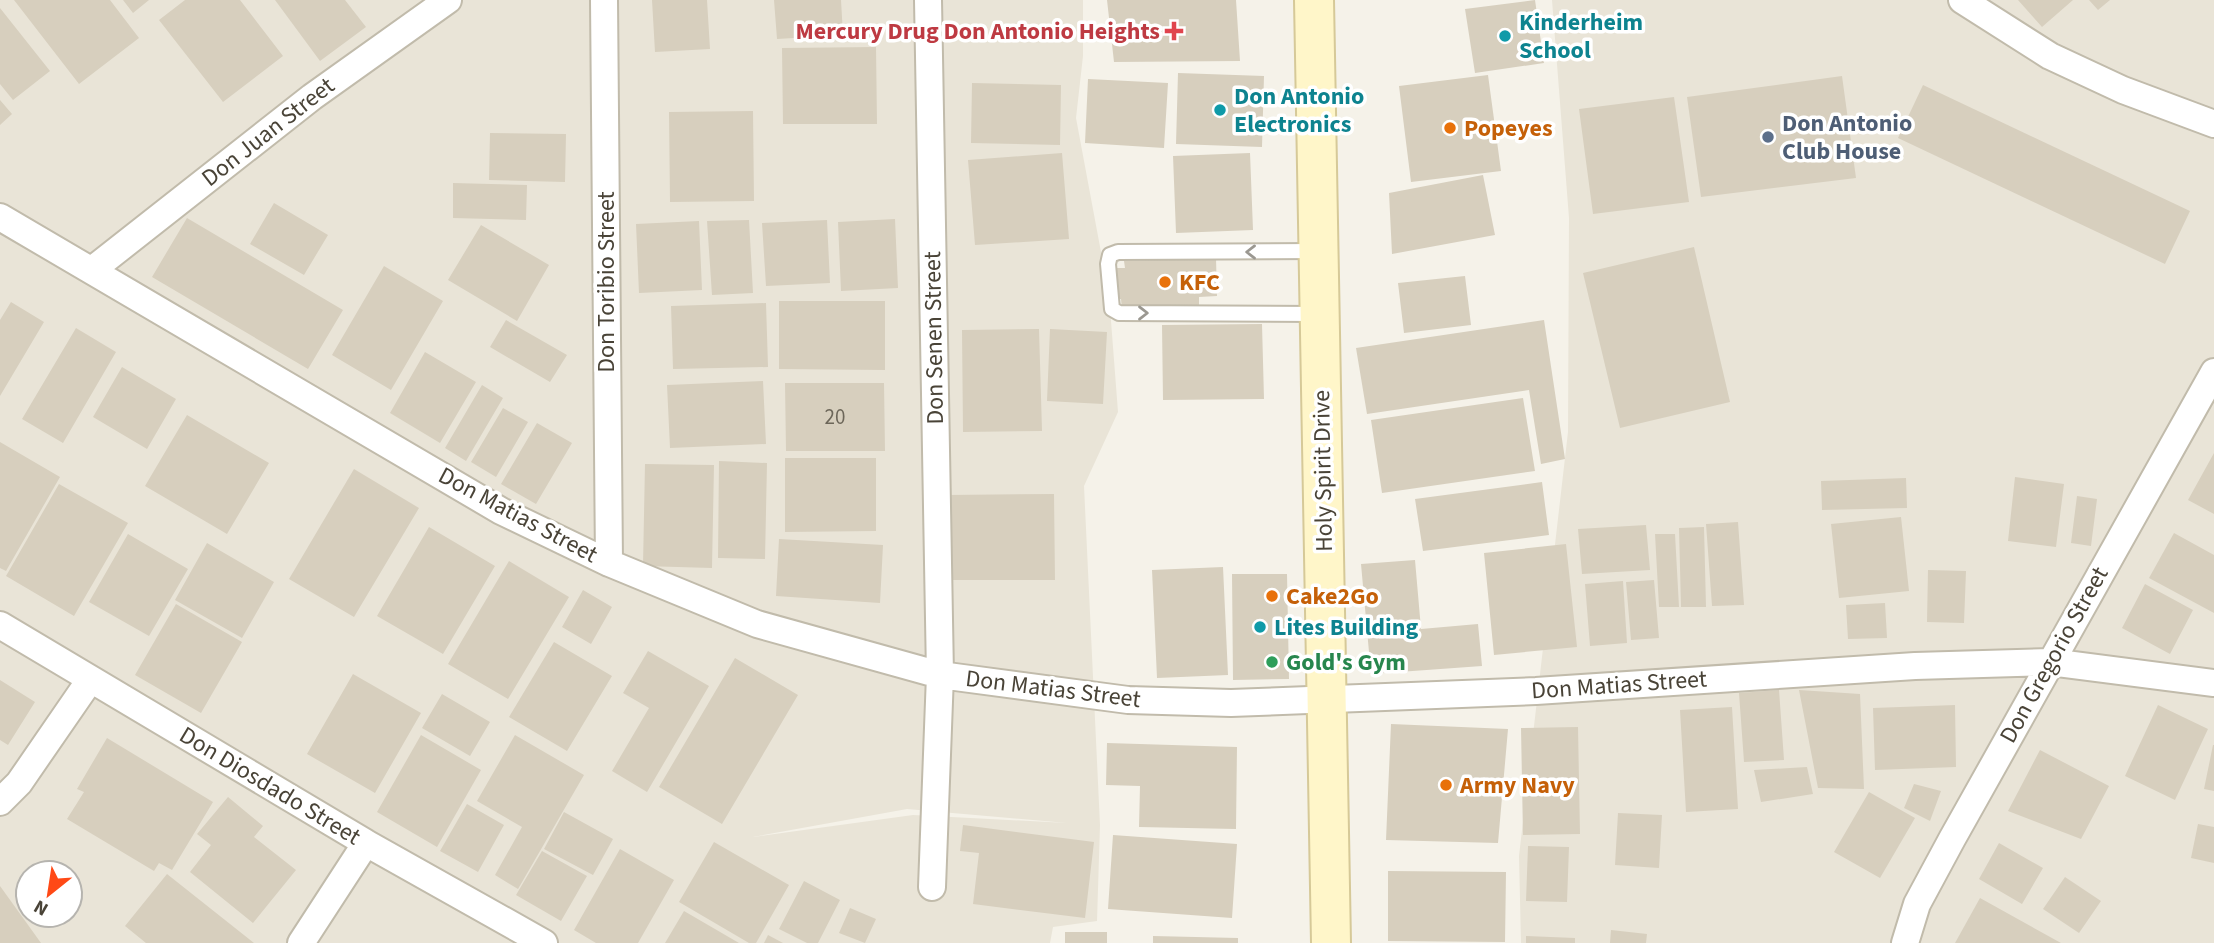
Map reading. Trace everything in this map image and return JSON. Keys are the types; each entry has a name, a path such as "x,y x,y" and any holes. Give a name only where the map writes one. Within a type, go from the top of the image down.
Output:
{"main road":[{"name":"Holy Spirit Drive","path":"1314,0 1331,943"}],"street":[{"name":"Don Juan Street","path":"92,270 312,97 448,0"},
{"name":"Don Toribio Street","path":"604,0 609,563"},
{"name":"Don Senen Street","path":"928,0 940,675 932,887"},
{"path":"1962,0 2050,56 2123,90 2214,124"},
{"name":"Don Matias Street","path":"0,217 501,511 609,563 757,624 940,675 1128,700 1231,703 1536,691 1915,666 2050,662 2214,683"},
{"name":"Don Gregorio Street","path":"1905,943 1917,904 2214,372"},
{"name":"Don Diosdado Street","path":"0,625 366,843 544,943"},
{"path":"0,802 19,783 90,680"},
{"path":"301,943 366,843"}],"lane":[{"path":"1319,251 1118,252 1110,255 1108,264 1112,309 1119,313 1320,314"}],"shaded area":[{"path":"0,0 1083,0 1083,56 1076,118 1109,295 1118,412 1084,486 1100,825 1097,921 1053,927 1050,943 0,943","holes":["907,809 1067,823 913,815 753,837"]},
{"path":"1552,0 2214,0 2214,943 1521,943 1519,856 1568,432 1569,218"}],"building":[{"path":"14,0 110,0 139,38 79,84"},
{"path":"123,0 149,0 133,13"},
{"path":"185,0 240,0 283,56 223,102 159,20"},
{"path":"275,0 345,0 366,27 320,61"},
{"path":"652,0 707,0 710,49 655,52"},
{"path":"774,0 841,0 843,35 777,39"},
{"name":"Mercury Drug Don Antonio Heights","path":"1107,0 1236,0 1240,61 1114,62"},
{"name":"Kinderheim School","path":"1535,0 1544,63 1475,73 1465,9"},
{"path":"2018,0 2073,0 2042,27"},
{"path":"2089,0 2110,0 2098,10"},
{"path":"0,8 50,71 13,100 0,84"},
{"path":"876,47 877,124 783,124 782,48"},
{"name":"Don Antonio Electronics","path":"1178,73 1264,76 1262,147 1176,144"},
{"name":"Popeyes","path":"1488,75 1501,171 1411,182 1399,86"},
{"path":"1842,76 1856,178 1701,197 1687,97"},
{"path":"1088,79 1168,83 1164,148 1085,143"},
{"path":"972,83 1061,85 1060,145 971,143"},
{"path":"1923,85 2190,211 2165,264 1898,138"},
{"path":"1674,97 1689,202 1593,214 1579,109"},
{"path":"0,100 12,114 0,125"},
{"path":"753,111 754,201 670,202 669,112"},
{"path":"490,133 566,134 565,182 489,180"},
{"path":"1062,153 1069,239 975,245 968,160"},
{"path":"1250,153 1253,230 1176,233 1173,156"},
{"path":"1483,175 1495,235 1392,254 1389,193"},
{"path":"453,183 527,185 526,220 453,218"},
{"path":"274,203 328,235 304,275 250,244"},
{"path":"187,218 343,310 308,369 152,277"},
{"path":"895,219 898,288 841,291 838,222"},
{"path":"749,220 753,293 712,295 707,221"},
{"path":"827,220 830,283 766,286 762,223"},
{"path":"699,221 702,290 639,293 636,224"},
{"path":"481,225 549,265 517,321 448,280"},
{"path":"1694,247 1730,402 1620,428 1583,273"},
{"name":"KFC","path":"1216,258 1217,296 1199,297 1199,306 1122,310 1121,299 1115,299 1114,268 1125,268 1124,261"},
{"path":"384,266 443,301 391,390 332,355"},
{"path":"1465,276 1471,325 1404,333 1398,283"},
{"path":"779,301 885,301 885,370 779,369"},
{"path":"11,302 44,322 0,396 0,320"},
{"path":"766,303 768,367 673,369 671,306"},
{"path":"506,320 567,355 550,382 490,347"},
{"path":"1544,320 1565,459 1541,464 1529,390 1367,414 1356,348"},
{"path":"1262,324 1264,399 1163,400 1162,325"},
{"path":"76,328 116,352 63,443 22,419"},
{"path":"1039,329 1042,431 963,432 962,330"},
{"path":"1050,329 1107,332 1103,404 1047,401"},
{"path":"425,352 476,382 440,443 390,413"},
{"path":"122,367 176,399 147,449 93,417"},
{"path":"763,381 766,444 670,448 667,385"},
{"path":"785,383 884,383 885,451 786,451"},
{"path":"482,385 503,398 466,461 445,448"},
{"path":"1523,398 1535,471 1382,493 1371,420"},
{"path":"503,408 528,422 496,477 471,462"},
{"path":"187,415 269,463 227,534 145,486"},
{"path":"537,423 572,443 536,504 501,484"},
{"path":"0,442 60,477 6,571 0,568"},
{"path":"2214,453 2214,514 2188,500"},
{"path":"785,458 876,458 876,531 785,532"},
{"path":"719,461 767,463 765,559 718,558"},
{"path":"645,464 714,465 712,568 643,566"},
{"path":"354,469 419,508 354,617 289,579"},
{"path":"2015,477 2064,484 2056,547 2008,541"},
{"path":"1906,478 1907,508 1822,510 1821,481"},
{"path":"1542,482 1549,535 1423,551 1415,499"},
{"path":"59,484 128,523 74,616 6,576"},
{"path":"1054,494 1055,580 948,580 948,495"},
{"path":"2077,496 2097,499 2091,546 2071,543"},
{"path":"1901,517 1909,591 1839,598 1831,524"},
{"path":"1738,522 1744,605 1712,606 1706,524"},
{"path":"1646,525 1650,570 1582,574 1578,529"},
{"path":"429,527 495,566 443,654 377,616"},
{"path":"1704,527 1706,607 1681,607 1679,528"},
{"path":"2174,533 2214,555 2214,613 2149,578"},
{"path":"128,534 188,569 149,636 89,602"},
{"path":"1655,534 1675,534 1679,607 1659,607"},
{"path":"779,539 883,545 880,603 776,596"},
{"path":"207,543 274,582 242,638 175,600"},
{"path":"1566,544 1577,647 1494,655 1484,553"},
{"path":"1415,560 1421,629 1478,624 1482,666 1371,674 1361,564"},
{"path":"509,561 569,597 508,699 448,664"},
{"path":"1223,567 1228,675 1157,678 1152,570"},
{"path":"1928,570 1966,571 1964,623 1927,622"},
{"name":"Lites Building","path":"1232,574 1287,574 1289,679 1233,680"},
{"path":"1654,580 1659,638 1631,640 1626,582"},
{"path":"1623,581 1627,643 1590,646 1585,584"},
{"path":"2145,584 2193,610 2170,654 2122,628"},
{"path":"583,590 612,607 591,644 562,627"},
{"path":"1885,603 1887,638 1848,639 1846,605"},
{"path":"176,604 242,642 201,713 135,675"},
{"path":"554,642 612,676 567,751 509,717"},
{"path":"648,651 709,686 647,792 612,771 649,708 623,693"},
{"path":"735,658 798,695 722,824 659,787"},
{"path":"353,674 421,713 375,793 307,754"},
{"path":"0,680 35,702 8,745 0,740"},
{"path":"1779,690 1784,760 1744,762 1739,693"},
{"path":"1799,690 1860,694 1864,789 1818,788"},
{"path":"442,694 490,722 470,756 422,728"},
{"path":"1955,705 1956,767 1875,770 1873,708"},
{"path":"2158,705 2208,729 2175,800 2125,776"},
{"path":"1732,707 1738,809 1686,812 1680,710"},
{"name":"Army Navy","path":"1391,724 1508,729 1498,843 1386,840"},
{"path":"1578,727 1580,834 1523,835 1521,728"},
{"path":"421,735 481,770 437,847 377,812"},
{"path":"515,735 584,775 518,889 495,875 522,827 477,801"},
{"path":"107,738 213,802 172,870 159,863 154,871 67,819 84,792 77,789"},
{"path":"1107,743 1237,747 1236,829 1139,827 1140,786 1106,785"},
{"path":"2214,745 2214,791 2204,789"},
{"path":"2040,750 2109,786 2081,839 2008,811"},
{"path":"1807,767 1813,794 1761,802 1754,770"},
{"path":"1914,784 1941,791 1930,821 1904,808"},
{"path":"1869,792 1915,818 1880,878 1834,852"},
{"path":"228,797 263,826 254,837 296,870 253,923 190,872 211,845 197,834"},
{"path":"467,804 504,825 478,872 440,851"},
{"path":"564,812 613,839 593,875 544,849"},
{"path":"1618,813 1662,815 1659,868 1615,865"},
{"path":"2198,824 2214,827 2214,863 2191,858"},
{"path":"963,825 1094,842 1085,918 973,904 979,853 960,851"},
{"path":"1113,835 1237,844 1232,918 1108,909"},
{"path":"714,842 789,885 756,943 749,943 679,902"},
{"path":"1999,843 2043,868 2022,904 1979,879"},
{"path":"1528,846 1569,847 1567,902 1526,901"},
{"path":"620,849 674,880 638,943 596,943 574,930"},
{"path":"542,851 587,876 561,921 516,895"},
{"path":"1388,871 1506,872 1505,942 1388,941"},
{"path":"167,874 254,943 146,943 125,926"},
{"path":"2065,877 2101,901 2079,933 2043,909"},
{"path":"804,881 840,900 818,943 807,943 779,929"},
{"path":"0,886 14,905 14,929 31,929 41,943 0,943"},
{"path":"1980,898 2061,943 1955,943"},
{"path":"850,908 876,919 865,943 839,933"},
{"path":"684,911 739,943 665,943"},
{"path":"1611,930 1647,934 1646,943 1610,943"},
{"path":"1065,932 1107,932 1107,943 1065,943"},
{"path":"768,935 783,943 764,943"},
{"path":"1153,936 1238,938 1238,943 1153,943"},
{"path":"1526,936 1575,938 1575,943 1526,943"}],"place":[{"name":"Mercury Drug Don Antonio Heights","path":"1174,31"},
{"name":"Kinderheim School","path":"1505,36"},
{"name":"Don Antonio Electronics","path":"1220,110"},
{"name":"Popeyes","path":"1450,128"},
{"name":"Don Antonio Club House","path":"1768,137"},
{"name":"KFC","path":"1165,282"},
{"name":"Cake2Go","path":"1272,596"},
{"name":"Lites Building","path":"1260,627"},
{"name":"Gold's Gym","path":"1272,662"},
{"name":"Army Navy","path":"1446,785"}]}
